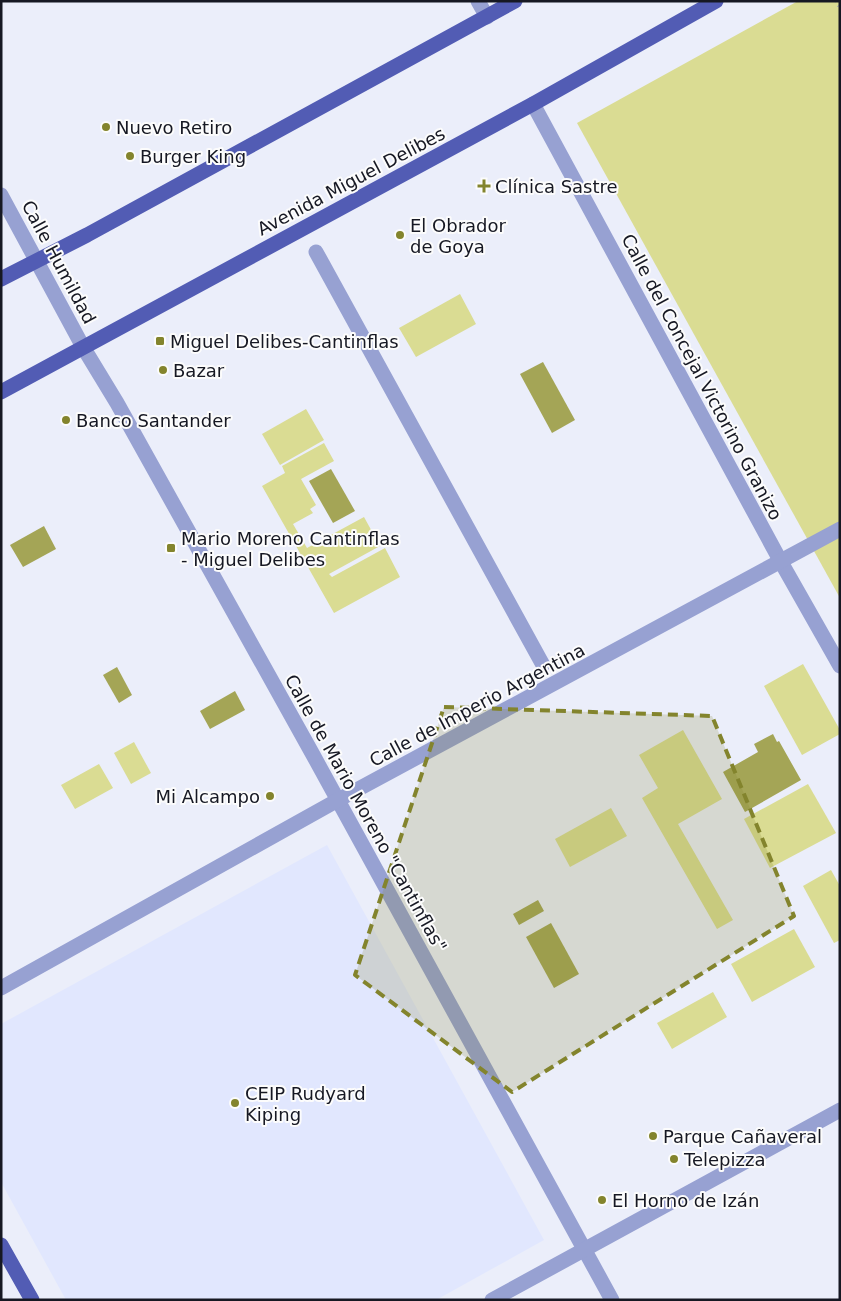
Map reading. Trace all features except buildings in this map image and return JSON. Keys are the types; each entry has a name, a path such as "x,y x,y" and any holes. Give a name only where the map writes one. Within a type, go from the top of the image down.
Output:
{"main road":[{"path":"1,279 515,1"},
{"name":"Avenida Miguel Delibes","path":"1,392 533,104 716,1"},
{"path":"1,1245 32,1300"}],"street":[{"path":"478,1 487,17"},
{"name":"Calle del Concejal Victorino Granizo","path":"533,104 781,562 840,666"},
{"name":"Calle Humildad","path":"1,195 83,347"},
{"path":"316,252 542,665"},
{"name":"Calle de Mario Moreno \"Cantinflas\"","path":"83,347 117,403 338,800 612,1300"},
{"name":"Calle de Imperio Argentina","path":"1,988 338,800 840,529"},
{"path":"492,1300 840,1110"}],"path":[{"path":"836,1 840,9"}],"highlighted area":[{"path":"444,707 712,716 794,916 512,1092 355,975"}],"shaded area":[{"path":"543,362 575,420 552,433 520,374"},
{"path":"331,469 355,511 333,523 309,481"},
{"path":"44,526 56,549 23,567 10,545"},
{"path":"117,667 132,695 119,703 103,675"},
{"path":"235,691 245,710 210,729 200,711"},
{"path":"773,734 801,780 745,812 723,772 758,752 754,744"},
{"name":"CEIP Rudyard Kiping","path":"327,845 544,1240 436,1300 66,1300 1,1182 1,1024"},
{"path":"538,900 544,911 519,925 513,914"},
{"path":"551,923 579,974 554,988 526,937"}],"green space":[{"path":"798,1 840,1 840,598 577,123"},
{"path":"460,294 476,324 416,357 399,328"},
{"path":"306,409 324,440 280,465 262,434"},
{"path":"324,443 334,461 301,479 316,505 310,509 313,513 293,524 307,548 364,517 380,546 329,574 332,577 385,548 400,577 334,613 262,486 285,473 282,466"},
{"path":"803,664 840,730 840,734 802,755 764,686"},
{"path":"683,730 722,799 678,824 733,920 717,929 642,798 658,788 639,755"},
{"path":"134,742 151,773 131,784 114,753"},
{"path":"99,764 113,788 75,809 61,785"},
{"path":"808,784 836,833 770,868 744,819"},
{"path":"611,808 627,836 570,867 555,839"},
{"path":"831,870 840,886 840,940 834,943 803,886"},
{"path":"794,929 815,967 752,1002 731,964"},
{"path":"713,992 727,1017 672,1049 657,1023"}],"place":[{"name":"Nuevo Retiro","path":"106,127"},
{"name":"Burger King","path":"130,156"},
{"name":"Clínica Sastre","path":"484,186"},
{"name":"El Obrador de Goya","path":"400,235"},
{"name":"Miguel Delibes-Cantinflas","path":"160,341"},
{"name":"Bazar","path":"163,370"},
{"name":"Banco Santander","path":"66,420"},
{"name":"Mario Moreno Cantinflas - Miguel Delibes","path":"171,548"},
{"name":"Mi Alcampo","path":"270,796"},
{"name":"CEIP Rudyard Kiping","path":"235,1103"},
{"name":"Parque Cañaveral","path":"653,1136"},
{"name":"Telepizza","path":"674,1159"},
{"name":"El Horno de Izán","path":"602,1200"}]}
